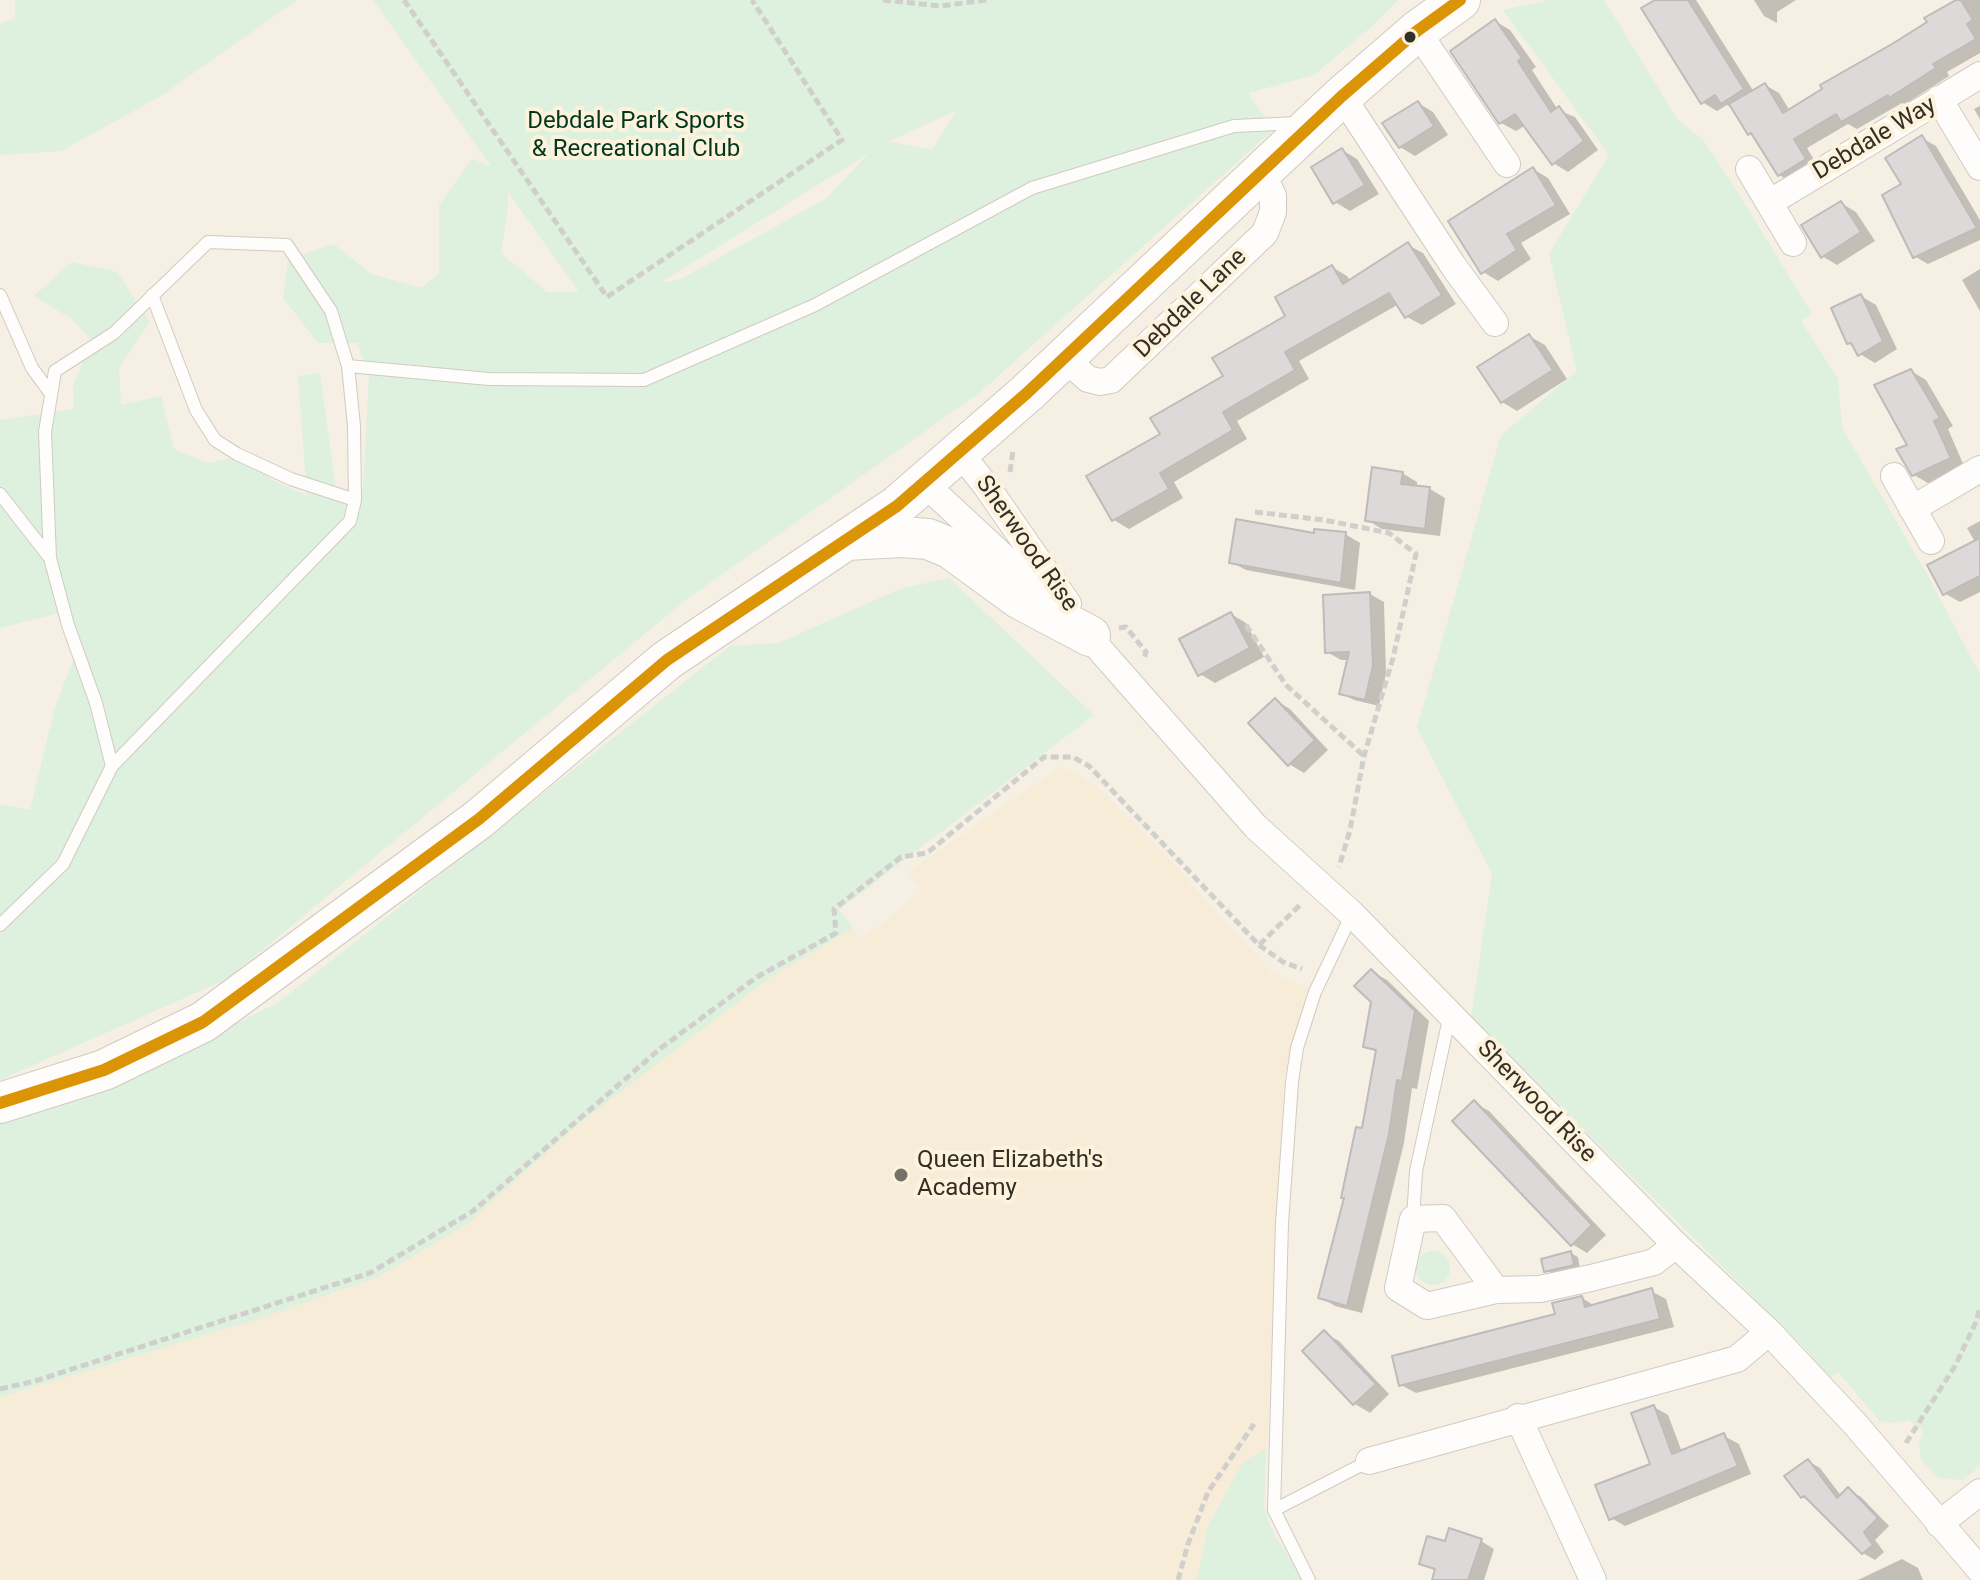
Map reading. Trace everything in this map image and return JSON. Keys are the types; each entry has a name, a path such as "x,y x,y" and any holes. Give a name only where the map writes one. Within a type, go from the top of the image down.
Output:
{"main road":[{"name":"Debdale Lane","path":"0,1103 104,1070 203,1022 479,819 667,660 925,484 1329,109 1417,31 1460,0"},
{"path":"846,540 928,539 950,548 1020,599 1101,632"}],"street":[{"path":"1417,31 1507,164"},
{"name":"Debdale Way","path":"1769,203 1980,75"},
{"path":"1939,99 1980,167"},
{"path":"1329,109 1495,323"},
{"path":"1749,169 1793,243"},
{"name":"Sherwood Rise","path":"960,453 1256,827 1317,896 1352,914 1676,1245 1769,1332 1855,1424 1980,1570"},
{"path":"1912,509 1980,469"},
{"path":"1894,476 1931,541"},
{"name":"Sherwood Rise","path":"925,484 1101,632"},
{"path":"1496,1290 1443,1218 1413,1219 1398,1288 1427,1306 1496,1290 1540,1289 1591,1278 1654,1262 1676,1245"},
{"path":"1369,1461 1518,1417 1737,1359 1769,1332"},
{"path":"1518,1417 1593,1580"},
{"path":"1939,1524 1980,1492"}],"lane":[{"path":"348,366 489,379 644,380 815,305 1032,188 1234,126 1329,109"},
{"path":"0,925 63,864 112,766 350,521 355,500 354,426 348,366 331,311 287,245 208,242 114,333 55,371 45,432 50,558 68,625 96,703 112,766"},
{"path":"0,295 32,368 51,394"},
{"path":"152,295 196,410 215,440 237,454 291,479 355,500"},
{"path":"0,494 50,558"},
{"path":"1309,1580 1274,1510 1282,1223 1297,1048 1315,992 1352,914"},
{"path":"1413,1219 1416,1171 1450,1014"},
{"path":"1274,1510 1369,1461"}],"path":[{"path":"404,0 607,297 842,140 752,0"},
{"path":"883,0 940,6 987,0"},
{"path":"1010,475 1013,447"},
{"path":"1255,512 1324,520 1389,533 1416,554 1393,658 1364,756 1350,830 1317,896 1259,945"},
{"path":"1246,625 1286,685 1364,756"},
{"path":"1101,632 1126,627 1146,652 1143,666"},
{"path":"0,1389 35,1381 370,1273 473,1211 661,1048 757,977 836,933 834,909 901,857 927,853 1044,757 1073,757 1089,766 1259,945 1283,962 1302,969"},
{"path":"1902,1450 1916,1422 1955,1366 1980,1307"}],"shaded area":[{"name":"Queen Elizabeth's Academy","path":"1062,766 1098,788 1153,842 1272,973 1308,988 1284,1076 1264,1507 1271,1529 1303,1580 0,1580 0,1397 252,1321 467,1224 577,1125 772,976 853,928 862,939 922,891 908,872"}],"green space":[{"path":"15,0 297,0 161,96 61,151 0,155 0,24 15,18"},
{"name":"Debdale Park Sports & Recreational Club","path":"373,0 1398,0 1314,75 1248,93 1273,130 978,394 687,599 227,979 0,1080 0,804 30,810 55,707 75,656 71,610 0,628 0,420 74,409 73,385 92,341 72,319 34,296 72,262 117,272 150,321 119,368 121,405 161,396 174,449 208,463 238,457 271,479 307,496 298,376 320,373 337,498 363,490 369,376 357,343 318,343 283,298 288,259 334,244 371,274 422,288 439,273 439,205 472,159 491,166","holes":["957,110 932,150 890,142 890,141","869,153 827,198 679,280 660,283","508,192 579,292 547,292 501,253"]},
{"path":"1550,0 1604,0 1678,120 1703,140 1734,186 1812,314 1801,321 1838,379 1842,428 1927,574 1980,675 1980,1466 1963,1480 1939,1478 1922,1461 1919,1446 1923,1431 1909,1420 1895,1423 1880,1421 1838,1372 1830,1378 1803,1346 1471,1018 1492,874 1417,728 1501,435 1577,371 1549,254 1609,155 1503,10"},
{"path":"949,578 1094,715 839,910 853,928 772,976 577,1125 467,1224 376,1278 252,1321 0,1397 0,1123 139,1073 279,1002 730,646 779,643 900,589"},
{"path":"1433,1251 1445,1256 1450,1268 1445,1280 1433,1285 1421,1280 1416,1268 1421,1256"},
{"path":"1266,1449 1264,1507 1271,1529 1303,1580 1197,1580 1208,1527 1243,1462"}],"building":[{"path":"1655,0 1688,0 1744,89 1721,104 1715,95 1701,104 1641,8"},
{"path":"1961,0 1973,20 1967,24 1976,39 1933,64 1936,68 1889,98 1888,95 1841,122 1836,114 1794,139 1806,159 1778,176 1729,104 1765,83 1783,113 1822,89 1820,85 1892,44 1927,22 1924,18"},
{"path":"1495,19 1522,58 1518,61 1551,112 1559,106 1584,141 1552,165 1515,114 1499,124 1450,51"},
{"path":"1418,101 1434,126 1399,148 1382,123"},
{"path":"1922,135 1977,228 1913,258 1882,195 1901,184 1885,158"},
{"path":"1342,148 1365,185 1333,204 1311,167"},
{"path":"1533,167 1556,205 1507,234 1517,250 1481,274 1448,221"},
{"path":"1841,201 1861,232 1821,258 1801,225"},
{"path":"1408,242 1442,295 1405,318 1389,293 1285,352 1295,370 1223,412 1233,430 1160,473 1169,489 1112,521 1086,476 1160,434 1150,418 1223,376 1212,358 1285,316 1275,297 1332,265 1343,284"},
{"path":"1861,294 1883,341 1858,356 1851,343 1847,344 1831,308"},
{"path":"1529,334 1553,370 1501,403 1477,367"},
{"path":"1911,369 1940,418 1934,421 1951,458 1912,476 1896,449 1907,445 1874,385"},
{"path":"1372,467 1403,472 1401,484 1430,487 1425,529 1365,521"},
{"path":"1236,519 1314,533 1314,529 1346,532 1341,583 1229,563"},
{"path":"1980,538 1980,576 1943,595 1927,565"},
{"path":"1370,592 1373,666 1365,700 1339,694 1349,652 1325,653 1323,595"},
{"path":"1231,612 1250,648 1198,676 1179,639"},
{"path":"1275,698 1315,740 1288,766 1248,723"},
{"path":"1371,969 1415,1011 1402,1081 1397,1080 1389,1134 1347,1306 1318,1298 1344,1198 1341,1198 1356,1127 1362,1128 1376,1050 1363,1047 1371,1002 1354,986"},
{"path":"1474,1100 1592,1225 1571,1246 1452,1121"},
{"path":"1571,1251 1574,1265 1544,1272 1541,1259"},
{"path":"1652,1288 1660,1319 1399,1386 1392,1356 1555,1314 1552,1303 1582,1296 1585,1307"},
{"path":"1324,1330 1376,1384 1353,1405 1302,1351"},
{"path":"1654,1405 1672,1454 1724,1433 1738,1466 1609,1520 1595,1485 1650,1464 1631,1413"},
{"path":"1808,1459 1837,1498 1848,1487 1878,1518 1864,1532 1873,1545 1862,1554 1804,1496 1801,1498 1784,1476"},
{"path":"1449,1528 1482,1539 1468,1580 1432,1580 1435,1569 1419,1564 1427,1536 1445,1541"}],"transit line":[{"path":"0,1103 104,1070 203,1022 479,819 667,660 897,506 1027,393 1342,96 1417,31 1460,0"}],"place":[{"name":"Queen Elizabeth's Academy","path":"901,1175"}]}
